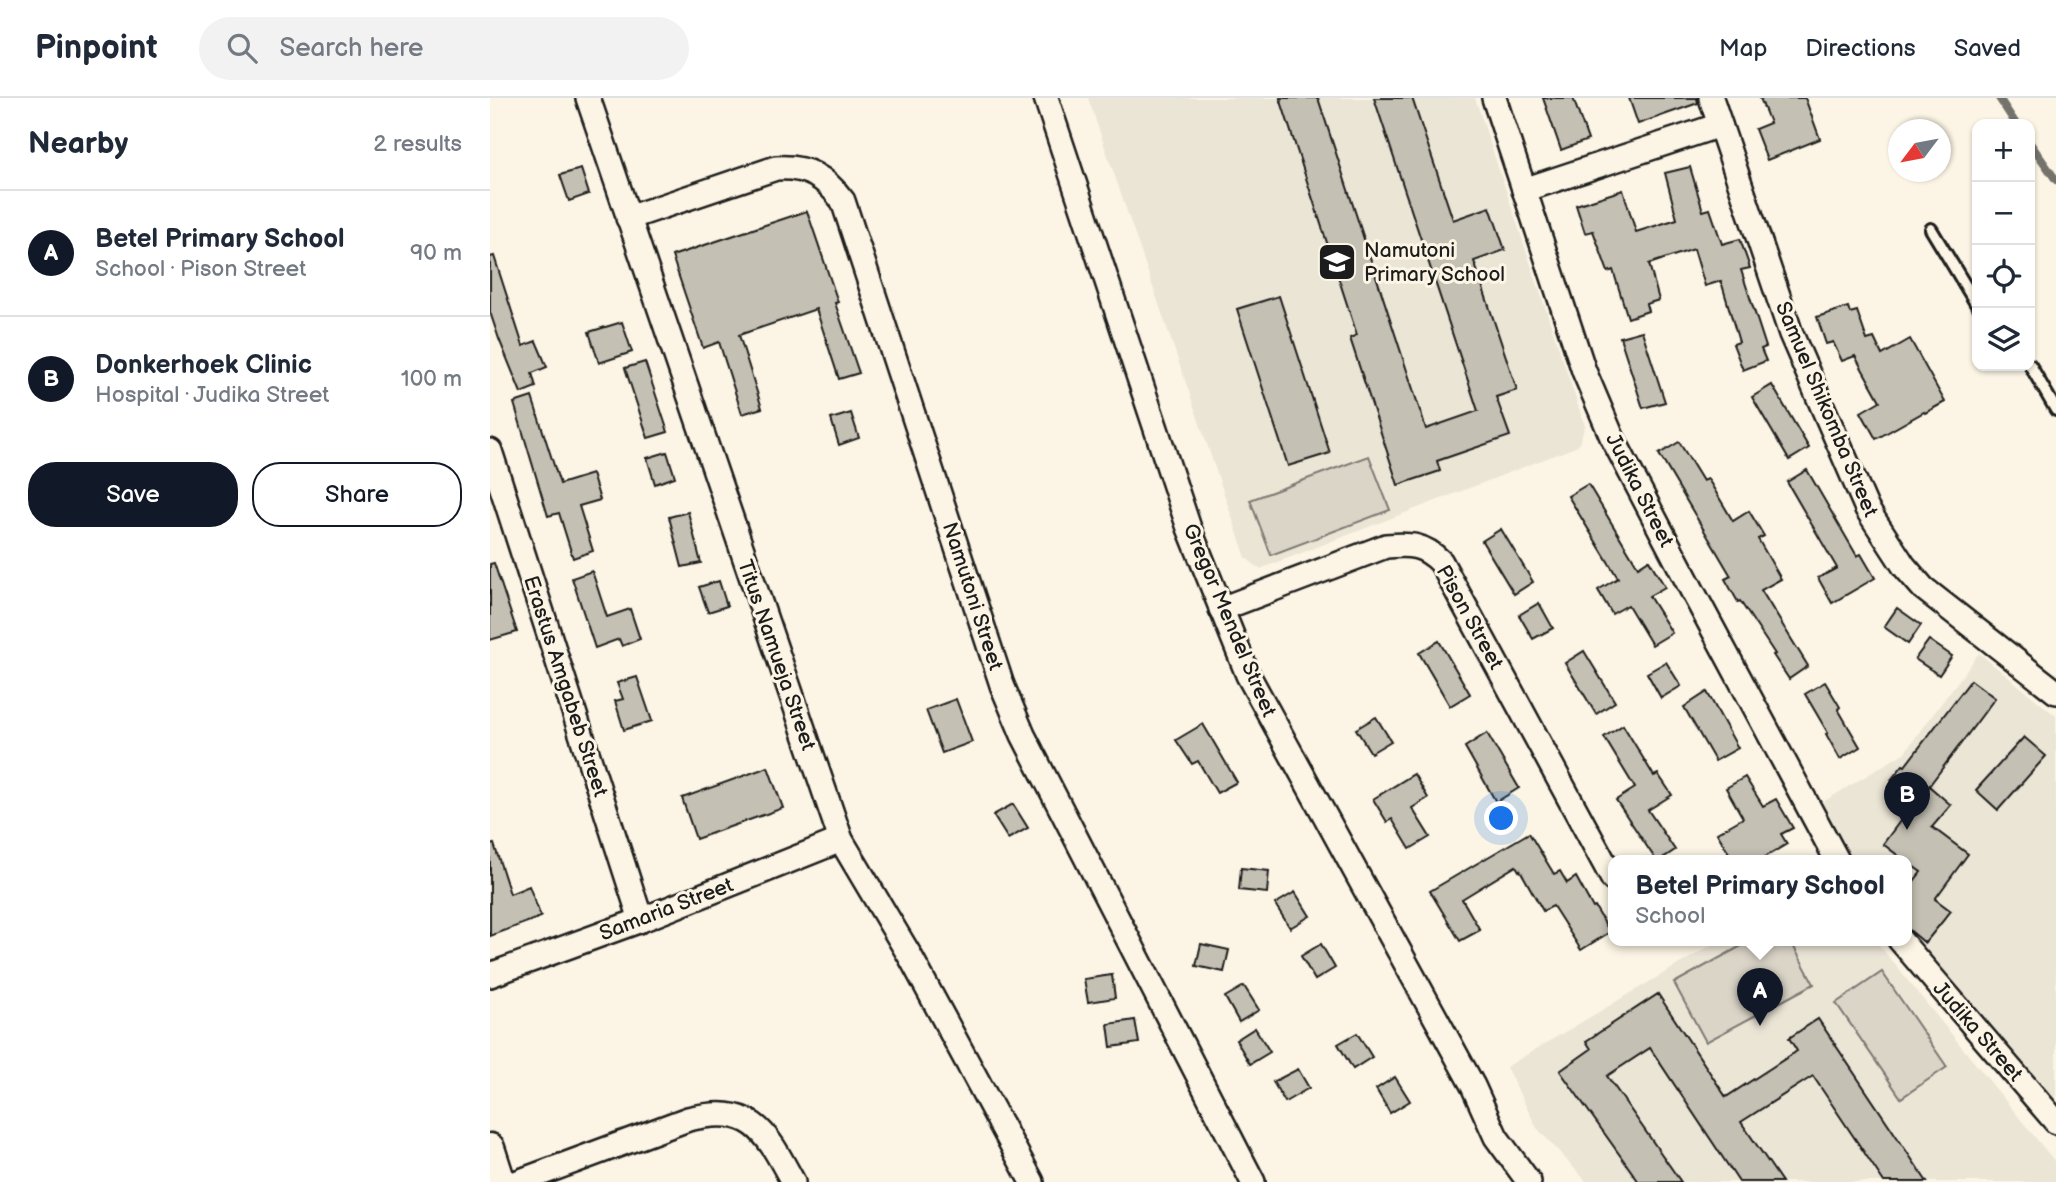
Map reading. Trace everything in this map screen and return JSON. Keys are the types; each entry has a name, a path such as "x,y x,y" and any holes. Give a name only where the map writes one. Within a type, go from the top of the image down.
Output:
{"street":[{"name":"Titus Namueja Street","path":"588,98 841,840 910,956 1032,1182"},
{"name":"Gregor Mendel Street","path":"1046,98 1185,515 1248,675 1473,1086 1496,1137 1529,1182"},
{"name":"Judika Street","path":"1494,98 1584,371 1612,436 1765,724 1828,855"},
{"name":"Samuel Shikomba Street","path":"1711,98 1791,334 1867,509 1904,566 1923,588 2056,692"},
{"path":"1524,190 1720,125"},
{"name":"Namutoni Street","path":"628,218 776,168 795,167 812,173 831,185 843,201 1002,685 1023,735 1253,1182"},
{"name":"Erastus Amgabeb Street","path":"490,451 641,920"},
{"name":"Pison Street","path":"1221,609 1386,546 1420,546 1432,553 1441,562 1608,870"},
{"name":"Samaria Street","path":"490,975 641,920 841,840"},
{"name":"Judika Street","path":"1905,946 2056,1122"},
{"path":"518,1182 688,1119 712,1114 740,1116 763,1132 793,1182"},
{"path":"490,1148 501,1182"}],"lane":[{"path":"1931,229 1972,297"},
{"path":"2033,371 2056,410"}],"shaded area":[{"name":"Namutoni Primary School","path":"1088,98 1475,98 1585,426 1578,446 1260,569 1246,558"},
{"path":"1369,456 1390,510 1271,555 1250,500"},
{"path":"1979,653 2056,716 2056,1102 1928,951 1912,938 1912,855 1845,855 1818,805 1904,753"},
{"path":"1710,946 1880,946 2056,1163 2056,1182 1587,1182 1537,1128 1506,1067"},
{"path":"1741,946 1793,946 1814,984 1706,1042 1674,983"},
{"path":"1882,972 1947,1067 1901,1098 1836,1003"}],"building":[{"path":"1280,98 1318,98 1426,429 1478,411 1374,98 1412,98 1453,220 1490,207 1505,250 1474,261 1517,390 1496,397 1510,436 1437,461 1440,471 1398,485 1350,338 1357,335"},
{"path":"1543,98 1573,98 1588,140 1561,150"},
{"path":"1629,98 1697,98 1698,103 1638,124"},
{"path":"1760,98 1805,98 1820,139 1767,160 1755,129 1770,123"},
{"path":"1690,167 1703,211 1710,209 1722,244 1740,239 1750,268 1741,270 1766,347 1761,349 1766,361 1743,370 1733,344 1739,342 1721,281 1705,286 1694,249 1649,264 1659,300 1646,304 1648,311 1628,318 1613,270 1608,272 1593,231 1585,233 1576,205 1623,190 1636,232 1677,219 1665,173"},
{"path":"581,169 589,194 569,201 560,175"},
{"path":"807,211 859,373 839,379 816,309 739,335 762,408 742,414 719,342 703,348 672,256"},
{"path":"494,256 523,346 536,341 547,367 532,373 536,387 521,393 490,312 490,257"},
{"path":"1279,296 1330,453 1288,466 1237,309"},
{"path":"1848,307 1850,313 1857,311 1867,340 1874,338 1882,355 1910,339 1945,402 1876,439 1861,412 1880,401 1855,356 1842,361 1833,342 1826,344 1817,317"},
{"path":"622,322 632,352 599,363 589,332"},
{"path":"1642,331 1665,402 1643,408 1620,337"},
{"path":"645,362 668,432 648,438 625,368"},
{"path":"1772,385 1809,448 1789,460 1752,397"},
{"path":"532,397 560,484 592,474 600,500 579,506 593,551 573,558 559,513 548,516 514,403"},
{"path":"851,413 859,438 839,445 831,419"},
{"path":"1679,442 1703,481 1708,479 1733,521 1749,511 1764,536 1758,539 1781,579 1761,590 1808,666 1789,679 1740,601 1738,602 1725,579 1731,576 1659,454"},
{"path":"667,452 675,477 655,484 647,458"},
{"path":"1807,470 1857,556 1861,554 1875,578 1832,603 1818,578 1837,568 1787,482"},
{"path":"1588,484 1638,567 1649,560 1665,587 1649,596 1672,633 1652,645 1628,605 1612,614 1598,590 1618,578 1568,496"},
{"path":"688,512 701,563 682,567 669,517"},
{"path":"1501,529 1533,582 1514,594 1482,541"},
{"path":"494,563 517,632 490,640 490,564"},
{"path":"592,571 607,617 630,609 640,639 622,646 619,639 595,648 572,578"},
{"path":"719,581 727,606 708,612 699,587"},
{"path":"1539,603 1553,628 1533,639 1519,615"},
{"path":"1897,608 1921,625 1908,644 1884,627"},
{"path":"1929,640 1952,656 1939,675 1915,659"},
{"path":"1439,641 1470,694 1450,706 1419,653"},
{"path":"1584,651 1615,702 1596,714 1565,663"},
{"path":"1666,662 1681,686 1661,698 1647,673"},
{"path":"637,677 652,721 624,730 615,701 623,699 617,683"},
{"path":"1971,680 1995,698 1929,786 1951,805 1932,827 1968,854 1935,899 1951,911 1925,943 1912,932 1912,884 1921,872 1912,866 1912,855 1897,855 1883,844 1915,801 1891,780 1903,765 1905,766"},
{"path":"1825,682 1860,747 1840,759 1805,694"},
{"path":"1707,692 1738,748 1715,761 1684,707"},
{"path":"956,699 972,742 942,753 926,710"},
{"path":"1376,717 1391,741 1371,753 1356,729"},
{"path":"1203,724 1237,782 1217,793 1198,761 1192,764 1176,740"},
{"path":"1623,725 1654,776 1658,774 1672,795 1648,810 1675,850 1668,855 1653,855 1616,800 1635,788 1604,737"},
{"path":"1487,733 1519,788 1496,802 1465,747"},
{"path":"2024,737 2046,756 1998,810 1976,790"},
{"path":"768,767 783,808 696,839 682,798"},
{"path":"1414,774 1428,798 1412,808 1430,837 1410,849 1392,819 1387,822 1373,799"},
{"path":"1745,777 1763,806 1776,799 1793,828 1781,834 1787,844 1768,855 1730,855 1717,833 1743,818 1726,788"},
{"path":"1013,804 1028,828 1008,839 993,815"},
{"path":"1529,833 1554,874 1560,871 1567,883 1576,877 1608,929 1608,933 1581,950 1553,906 1543,911 1516,866 1462,899 1480,930 1460,941 1430,891"},
{"path":"494,844 510,894 529,886 541,917 490,936 490,845"},
{"path":"1241,868 1269,871 1267,893 1239,890"},
{"path":"1295,892 1310,916 1290,928 1275,904"},
{"path":"1201,944 1229,950 1224,972 1196,966"},
{"path":"1321,944 1335,968 1315,980 1301,956"},
{"path":"1112,975 1115,998 1088,1002 1084,979"},
{"path":"1244,986 1259,1010 1239,1022 1225,997"},
{"path":"1658,994 1726,1097 1797,1051 1789,1038 1818,1019 1927,1182 1884,1182 1813,1076 1741,1122 1782,1182 1739,1182 1650,1048 1607,1076 1681,1182 1639,1182 1560,1071 1591,1049 1586,1041"},
{"path":"1135,1020 1139,1043 1111,1047 1108,1024"},
{"path":"1255,1028 1270,1052 1250,1064 1236,1040"},
{"path":"1357,1033 1372,1057 1353,1069 1338,1044"},
{"path":"1298,1069 1309,1088 1285,1102 1273,1082"},
{"path":"1395,1077 1410,1101 1390,1113 1376,1089"}],"waterway":[{"path":"1999,98 2013,119"},
{"path":"2035,150 2056,180"}],"place":[{"name":"Namutoni Primary School","path":"1337,262"},
{"name":"Donkerhoek Clinic","path":"1907,830"},
{"name":"Betel Primary School","path":"1760,1026"}]}
